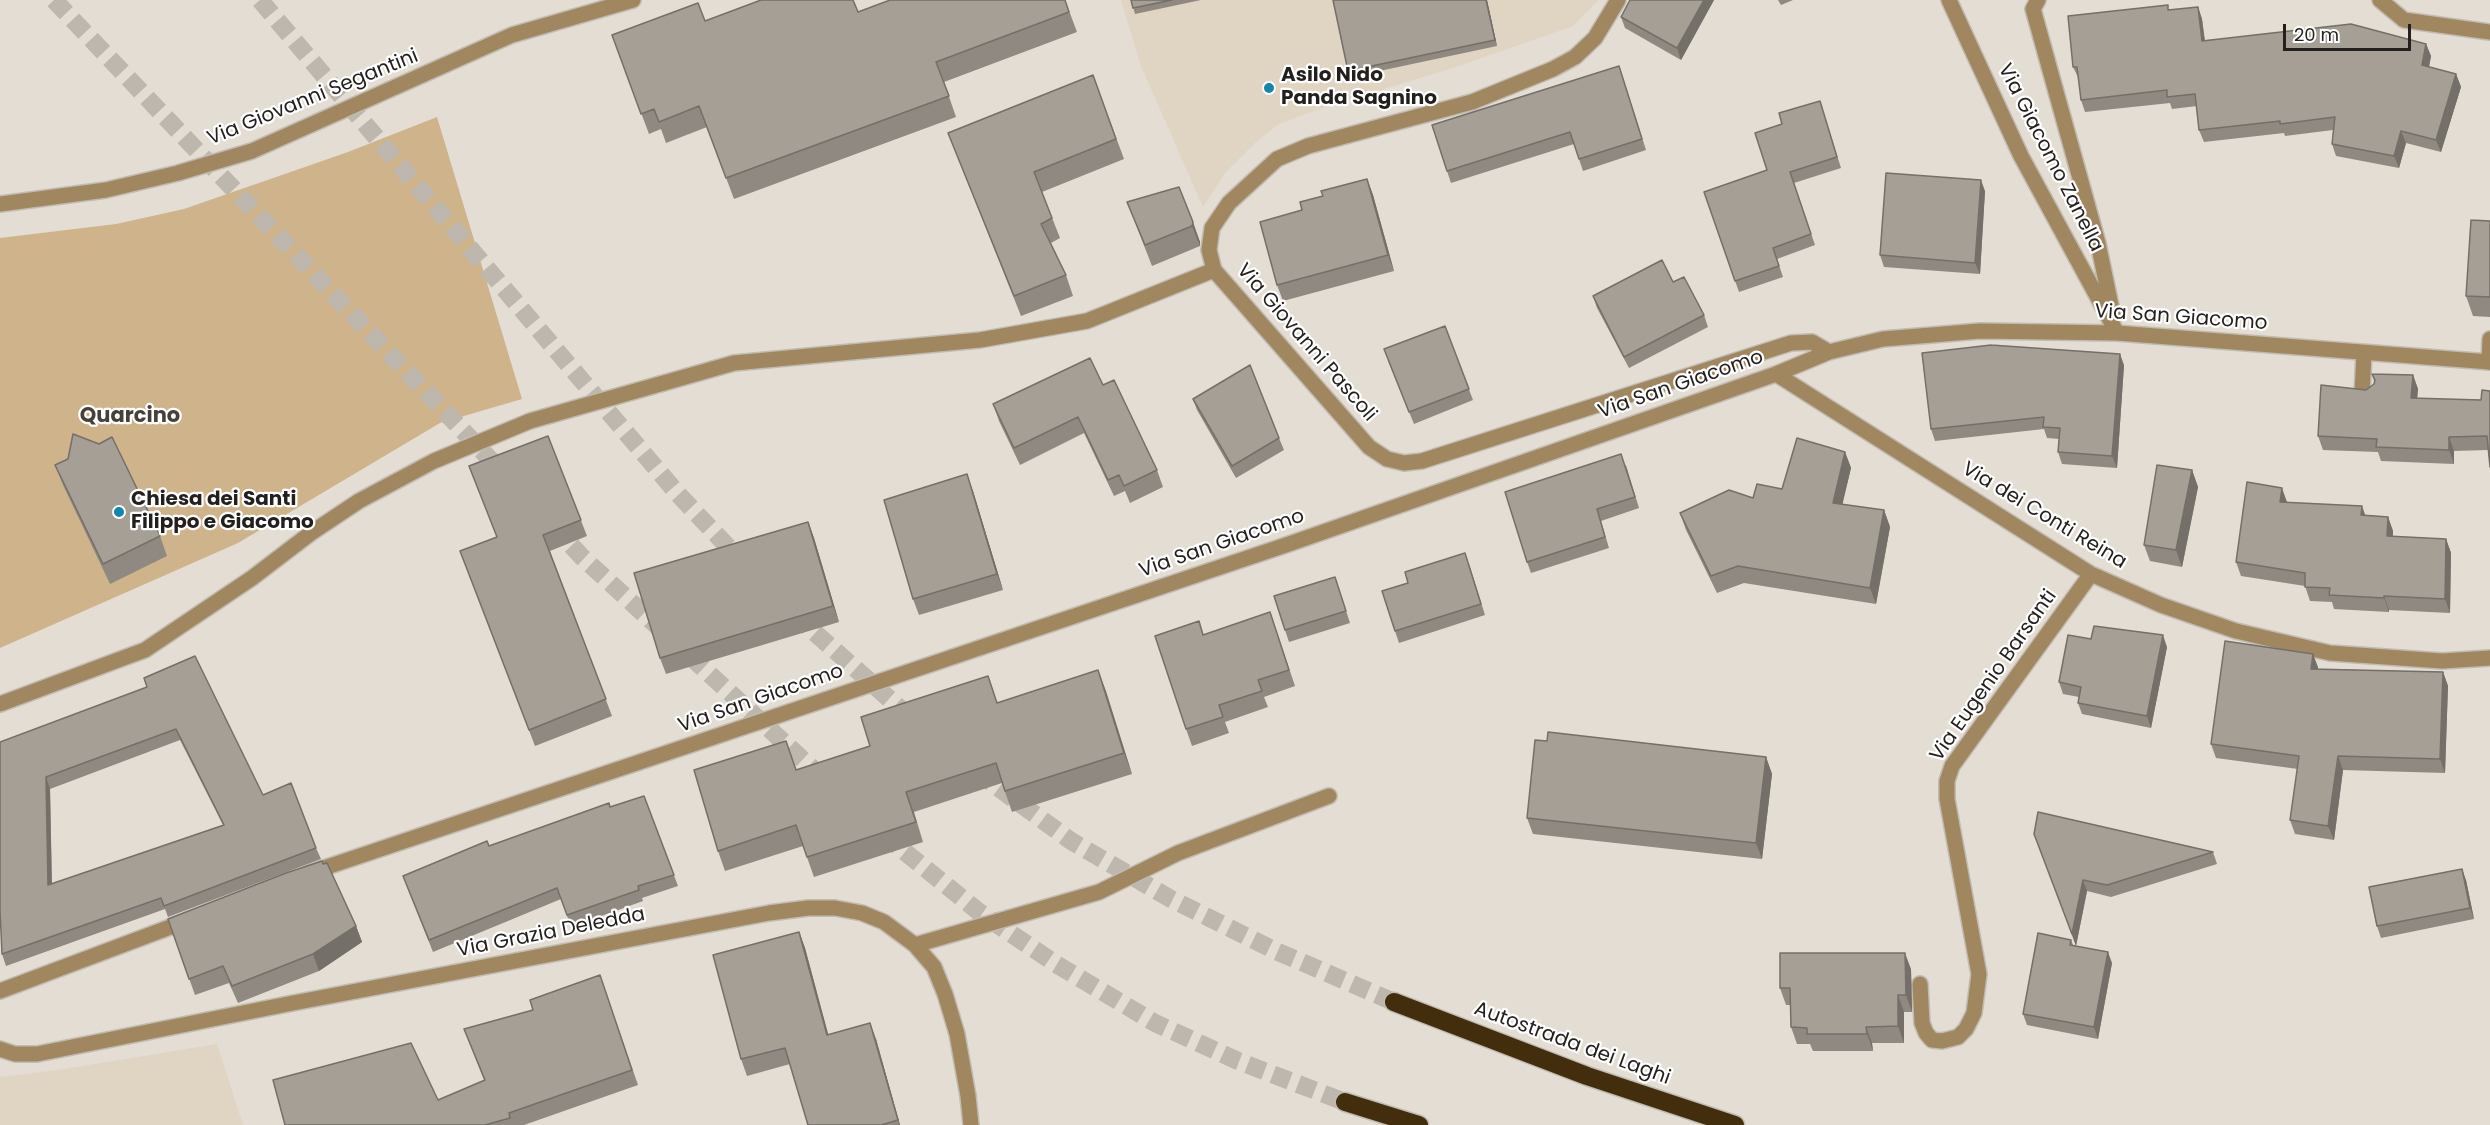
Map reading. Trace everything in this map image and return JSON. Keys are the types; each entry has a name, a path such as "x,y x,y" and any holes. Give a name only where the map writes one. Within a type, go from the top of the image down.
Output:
{"highway":[{"name":"Autostrada dei Laghi","path":"1394,1002 1587,1076 1735,1125"},
{"path":"1345,1102 1419,1125"}],"street":[{"name":"Via Giovanni Segantini","path":"0,204 106,190 178,173 252,151 512,35 633,0"},
{"name":"Via Giovanni Pascoli","path":"1618,0 1595,38 1575,57 1552,69 1473,102 1308,146 1277,159 1229,203 1212,228 1209,250 1214,270 1369,447 1387,459 1404,463 1422,461 1791,343 1812,342 1829,352"},
{"name":"Via Giacomo Zanella","path":"1949,0 2021,156 2117,333"},
{"path":"2038,0 2033,9 2098,243 2117,333"},
{"path":"2380,0 2404,20 2490,32"},
{"path":"0,704 145,650 252,578 311,533 359,501 434,461 530,420 734,363 980,340 1087,321 1214,270"},
{"name":"Via San Giacomo","path":"300,876 1275,549 1776,374 1829,352 1883,339 1980,331 2117,333 2489,362"},
{"path":"2489,362 2490,339"},
{"path":"2364,353 2362,394 2370,394"},
{"name":"Via dei Conti Reina","path":"1776,374 2091,574 2162,606 2236,631 2330,653 2442,661 2490,658"},
{"name":"Via Eugenio Barsanti","path":"1920,984 1922,1023 1926,1033 1932,1040 1942,1041 1958,1037 1966,1029 1974,1013 1979,974 1947,799 1947,781 1952,766 2091,574"},
{"path":"915,945 1099,892 1178,854 1329,796"},
{"name":"Via Grazia Deledda","path":"0,1049 15,1054 38,1054 758,915 808,908 835,908 862,913 884,922 915,945 934,967 957,1034 971,1125"},
{"path":"0,991 202,915"}],"shaded area":[{"name":"Asilo Nido Panda Sagnino","path":"1121,0 1598,0 1573,26 1453,68 1322,108 1279,124 1256,142 1225,173 1203,207 1141,66"},
{"path":"437,117 522,399 440,423 238,543 0,648 0,238 116,224 184,209 348,152"},
{"path":"217,1044 243,1125 0,1125 0,1077"}],"building":[{"path":"761,0 853,0 858,12 890,0 1065,0 1069,12 936,62 949,96 726,178 699,106 659,122 654,109 641,114 612,35 698,3 705,21"},
{"path":"1131,0 1172,0 1133,8"},
{"path":"1333,0 1486,0 1495,40 1348,71"},
{"path":"1630,0 1704,0 1677,48 1621,17"},
{"path":"2168,5 2168,10 2198,7 2202,41 2351,24 2426,44 2422,65 2456,74 2436,140 2401,131 2394,156 2332,144 2335,117 2199,130 2195,94 2167,97 2167,90 2081,100 2077,67 2073,67 2068,16"},
{"path":"1619,66 1642,139 1579,159 1570,132 1447,171 1432,125"},
{"path":"1093,75 1116,139 1034,172 1052,218 1041,224 1066,275 1014,296 948,133"},
{"path":"1820,101 1837,157 1790,172 1811,234 1773,248 1779,266 1735,281 1704,192 1767,170 1755,133 1782,124 1779,113"},
{"path":"1886,173 1981,180 1975,263 1880,255"},
{"path":"1367,179 1388,255 1277,285 1260,222 1302,210 1300,202 1323,196 1321,191"},
{"path":"1179,187 1193,222 1192,226 1145,245 1127,202"},
{"path":"2471,220 2490,221 2490,297 2466,296"},
{"path":"1662,260 1673,282 1684,277 1704,315 1624,357 1593,296"},
{"path":"1445,326 1469,389 1409,412 1384,349"},
{"path":"1991,345 2120,354 2112,456 2058,452 2060,428 2043,427 2044,417 1931,429 1922,353"},
{"path":"1090,358 1103,385 1114,380 1157,470 1124,486 1119,475 1108,480 1078,417 1014,448 993,404"},
{"path":"1250,365 1279,438 1232,466 1193,399"},
{"path":"2372,374 2413,375 2411,398 2481,400 2482,390 2490,391 2490,467 2487,436 2449,437 2449,450 2376,447 2377,439 2318,436 2321,385 2366,390 2374,384"},
{"name":"Chiesa dei Santi Filippo e Giacomo","path":"73,434 99,444 112,437 160,536 103,564 55,465 68,459"},
{"path":"548,436 581,520 543,535 606,699 529,730 460,551 497,537 469,466"},
{"path":"1797,438 1845,452 1833,503 1884,510 1870,588 1738,566 1711,576 1680,513 1729,490 1753,498 1757,484 1782,489"},
{"path":"1621,454 1635,497 1597,509 1605,537 1527,562 1505,492"},
{"path":"2157,465 2192,470 2176,550 2144,545"},
{"path":"967,474 997,574 913,599 884,500"},
{"path":"2247,482 2282,488 2280,502 2362,506 2361,515 2388,517 2387,536 2446,539 2445,599 2329,595 2330,588 2305,587 2305,573 2236,562"},
{"path":"808,522 833,606 660,658 634,573"},
{"path":"1465,553 1481,604 1395,631 1382,591 1408,583 1405,572"},
{"path":"1335,577 1346,611 1285,630 1274,596"},
{"path":"1270,612 1289,670 1258,680 1262,691 1219,705 1223,717 1186,729 1155,636 1199,621 1203,635"},
{"path":"2094,626 2163,635 2147,716 2078,703 2081,687 2059,682 2068,635 2091,639"},
{"path":"2225,641 2313,654 2311,669 2443,672 2440,759 2338,756 2328,826 2290,820 2299,756 2211,744"},
{"path":"195,656 263,795 291,783 316,848 164,906 161,898 2,954 0,742 147,687 144,678","holes":["176,729 224,825 48,885 46,777"]},
{"path":"1098,670 1124,753 1005,791 996,763 906,792 916,822 807,857 796,825 718,851 694,770 786,741 796,770 870,746 861,717 988,676 997,703"},
{"path":"1548,732 1766,757 1756,843 1527,818 1535,740 1547,741"},
{"path":"644,796 674,875 638,886 639,890 567,915 557,888 429,940 403,876 487,841 489,846 609,803 610,807"},
{"path":"2038,812 2213,852 2107,885 2083,880 2072,934 2034,834"},
{"path":"322,861 323,864 327,863 356,926 313,954 232,986 223,966 189,979 168,919"},
{"path":"2462,869 2470,908 2377,926 2369,887"},
{"path":"799,932 827,1035 870,1023 898,1120 881,1125 808,1125 785,1048 741,1059 713,955"},
{"path":"2038,933 2071,940 2070,945 2108,952 2094,1027 2023,1014"},
{"path":"1780,953 1905,953 1906,995 1898,995 1898,1026 1866,1027 1867,1034 1807,1034 1807,1028 1791,1027 1790,988 1780,988"},
{"path":"600,975 632,1070 509,1113 510,1118 485,1125 285,1125 273,1080 411,1043 438,1100 485,1080 464,1029 533,1010 530,1000"}],"tunnel":[{"path":"54,0 505,475"},
{"path":"260,0 677,493 744,564"},
{"path":"553,526 582,557 826,781"},
{"path":"795,615 913,720"},
{"path":"977,772 1071,841 1171,899 1276,951 1394,1002"},
{"path":"884,835 979,912 1056,964 1155,1023 1238,1061 1345,1102"}],"place":[{"name":"Asilo Nido Panda Sagnino","path":"1269,88"},
{"name":"Chiesa dei Santi Filippo e Giacomo","path":"119,512"}],"district":[{"name":"Quarcino","path":"130,417"}]}
